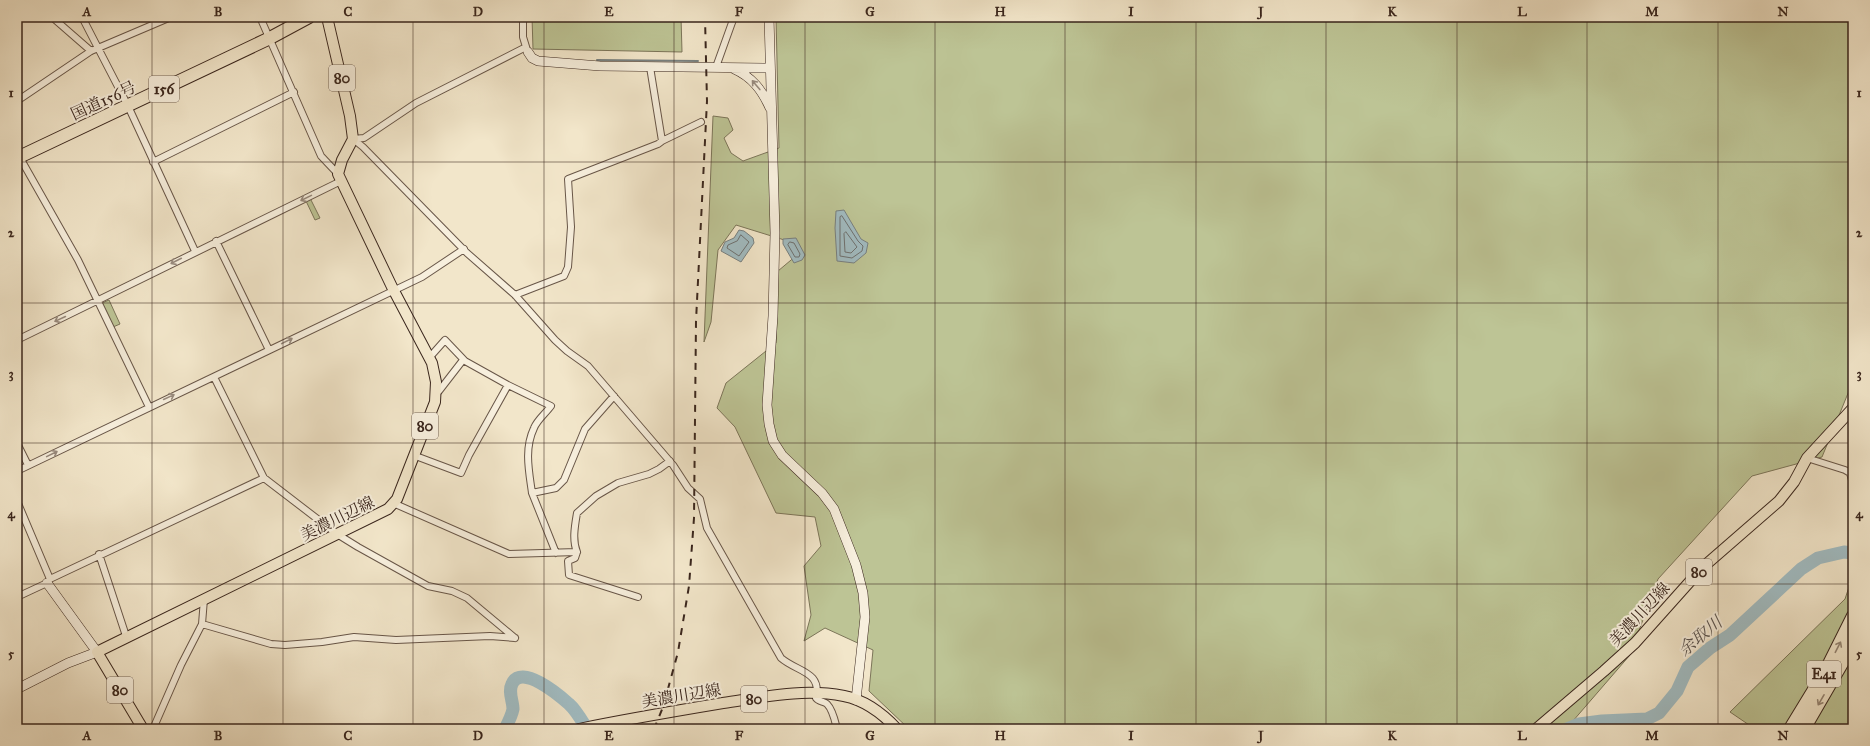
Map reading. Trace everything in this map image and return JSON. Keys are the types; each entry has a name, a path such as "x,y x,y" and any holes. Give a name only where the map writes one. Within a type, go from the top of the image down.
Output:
{"highway":[{"name":"国道156号","path":"18,156 128,106 270,38 309,17"},
{"name":"E41","path":"1790,729 1826,670 1853,616"},
{"name":"E41","path":"1804,729 1844,660 1853,641"}],"main road":[{"name":"80","path":"327,17 350,116 353,139"},
{"path":"339,178 342,160 353,139"},
{"name":"美濃川辺線","path":"97,652 126,636 372,518 388,509 397,499 435,402 436,382 429,358 393,290 339,178"},
{"name":"美濃川辺線","path":"1536,729 1604,671 1635,642 1702,568 1779,501 1794,482 1807,458 1853,408"},
{"name":"80","path":"97,652 143,729"},
{"name":"美濃川辺線","path":"579,729 794,692 817,692 856,700 886,717 898,729"}],"street":[{"path":"52,17 103,57 128,106 196,251"},
{"path":"82,17 94,50"},
{"path":"17,100 94,50 171,17"},
{"path":"17,340 97,302 339,178 322,156 260,17"},
{"path":"523,17 523,37 527,49 532,58 538,61 600,66 770,68"},
{"path":"716,67 734,17"},
{"path":"769,17 775,233 773,316 767,405 769,424 773,441 782,455 822,493 834,509 856,565 863,593 865,617 856,700"},
{"path":"353,139 364,138 416,103 527,49"},
{"path":"650,67 662,141"},
{"path":"729,67 753,80 764,95 772,113"},
{"path":"153,162 294,92"},
{"path":"515,295 564,276 568,267 571,227 568,179 658,144 701,122"},
{"path":"353,139 363,146 464,249 515,295 566,351 588,366 670,461 688,488 700,499 706,528 781,658 788,665 808,673 816,681 816,698 818,701 825,702 831,708 837,729"},
{"path":"18,156 78,260 149,407"},
{"path":"216,241 269,350"},
{"path":"17,471 422,277 464,249"},
{"path":"429,358 445,340 463,360 508,385 551,406 534,427 528,446 527,464 532,493 556,553"},
{"path":"435,392 439,391 463,360"},
{"path":"202,624 271,644 285,645 354,638 396,640 490,636 515,638 467,598 452,591 428,586 337,534 264,478 214,377"},
{"path":"414,455 461,473 508,385"},
{"path":"532,493 556,488 564,480 585,430 614,396"},
{"path":"17,443 28,465"},
{"path":"1807,458 1845,470 1850,473 1853,484"},
{"path":"638,597 569,575 568,561 575,558 577,552 575,547 575,525 577,513 596,496 618,482 649,474 670,461"},
{"path":"17,597 99,554 264,478"},
{"path":"17,501 48,581 97,652 68,663 17,689"},
{"path":"393,503 509,554 577,552"},
{"path":"99,554 126,636"},
{"path":"153,729 181,665 202,624 204,598"}],"green space":[{"path":"532,17 681,17 682,52 533,49"},
{"path":"776,17 1853,17 1853,381 1822,457 1752,476 1658,579 1630,655 1566,729 909,729 869,691 873,650 825,628 804,641 811,615 804,566 821,546 815,517 776,513 735,427 717,408 726,383 776,343 778,271 797,255 794,243 736,225 718,250 711,322 704,342 713,116 728,118 733,130 724,138 731,153 743,161 779,148"},
{"path":"310,198 320,218 315,220 306,201"},
{"path":"109,300 120,324 113,327 102,303"},
{"path":"1853,575 1853,729 1755,729 1730,712 1845,599"}],"water":[{"path":"844,210 861,239 868,243 866,253 854,263 837,261 835,228 836,211"},
{"path":"739,230 744,231 753,238 754,243 741,262 721,251 725,242 734,238"},
{"path":"796,238 805,255 802,260 794,263 783,244 783,239"}],"waterway":[{"path":"597,60 698,61"},
{"name":"余取川","path":"1567,729 1579,724 1602,721 1647,719 1659,713 1677,691 1688,667 1710,648 1730,635 1801,569 1818,558 1844,552 1853,553"},
{"name":"余取川","path":"505,729 513,709 511,693 512,684 517,678 523,677 531,679 549,688 572,706 587,729"}],"railway":[{"path":"654,729 663,707 678,652 689,586 694,518 696,321 707,101 705,17"}]}
